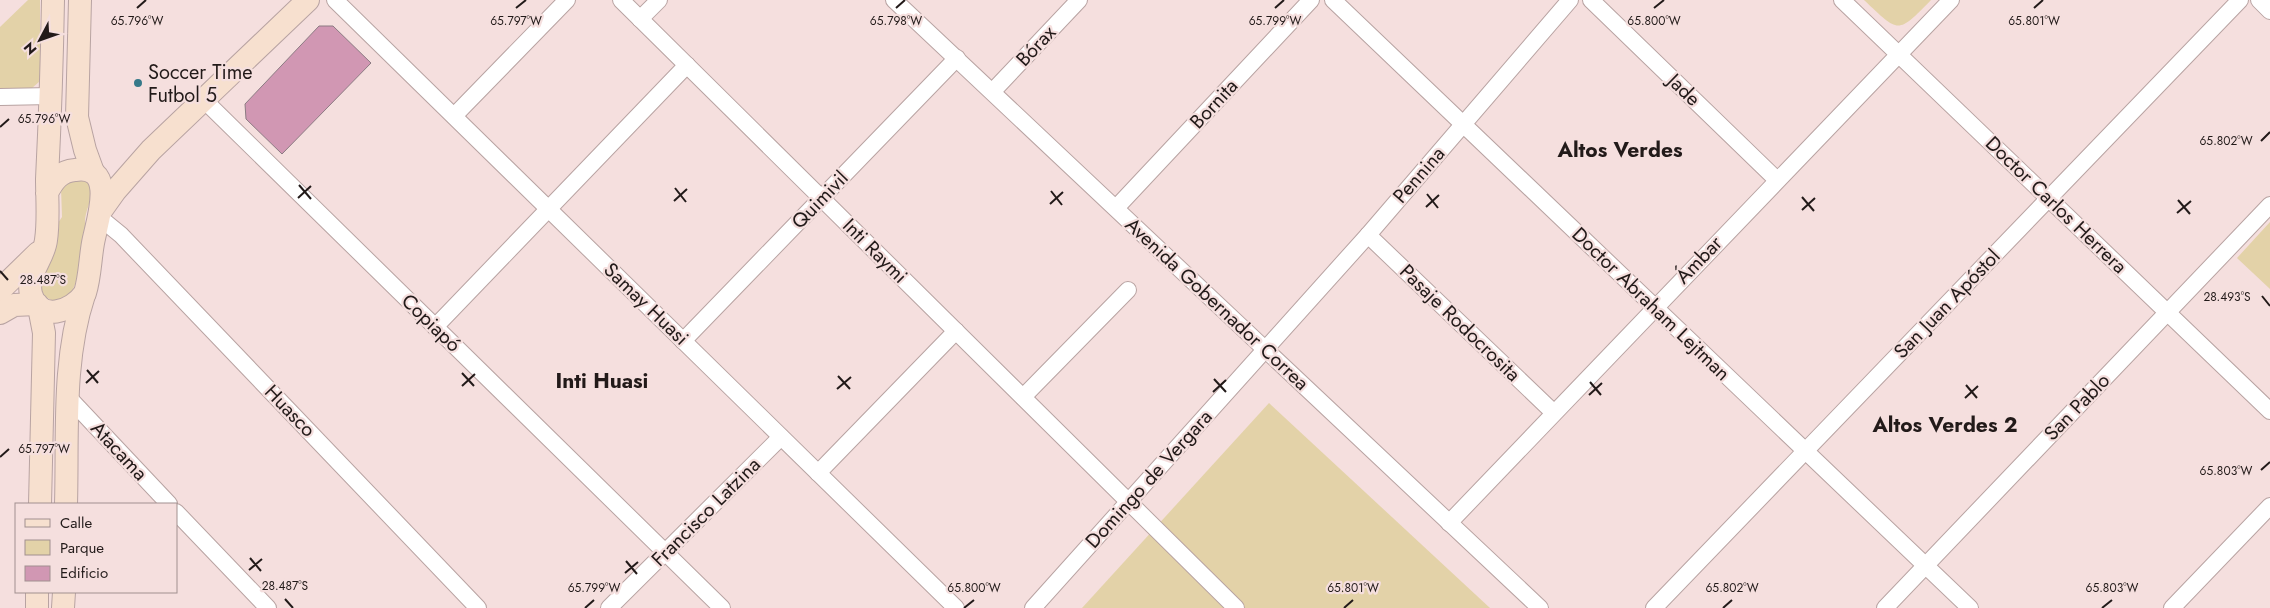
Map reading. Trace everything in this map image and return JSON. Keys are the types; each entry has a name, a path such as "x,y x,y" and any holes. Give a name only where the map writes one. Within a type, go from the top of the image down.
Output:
{"main road":[{"path":"40,503 44,333 38,305 31,294 31,280 46,242 53,0"},
{"path":"66,503 72,343 85,293 100,215 101,186 93,172 85,150 77,118 80,0"},
{"path":"100,215 151,150 205,101 308,0"},
{"path":"47,193 52,183 63,173 76,169 93,172 113,170 151,150"},
{"path":"0,290 46,242"},
{"path":"0,313 14,305 38,305 50,311 64,311 76,305 85,293"},
{"path":"37,593 37,608"},
{"path":"63,608 64,593"}],"street":[{"name":"Samay Huasi","path":"336,0 956,608"},
{"path":"454,116 567,0"},
{"name":"Inti Raymi","path":"621,0 1236,608"},
{"path":"640,19 659,0"},
{"name":"Avenida Gobernador Correa","path":"894,0 993,91 1540,608"},
{"name":"Bórax","path":"993,91 1079,0"},
{"name":"Bornita","path":"1116,208 1311,0"},
{"name":"Doctor Abraham Lejtman","path":"1333,0 1970,608"},
{"name":"Pennina","path":"1266,350 1368,235 1570,0"},
{"name":"Jade","path":"1590,0 1777,180"},
{"name":"Doctor Carlos Herrera","path":"1842,0 2270,411"},
{"name":"Ámbar","path":"1449,523 1553,412 1950,0"},
{"name":"San Juan Apóstol","path":"1654,608 2240,0"},
{"path":"2259,0 2270,11"},
{"name":"Quimivil","path":"683,341 957,58"},
{"path":"435,327 687,65"},
{"path":"0,97 51,96"},
{"name":"Copiapó","path":"205,101 722,608"},
{"name":"San Pablo","path":"1885,608 2270,205"},
{"name":"Huasco","path":"100,215 478,608"},
{"name":"Pasaje Rodocrosita","path":"1368,235 1553,412"},
{"path":"1023,397 1128,290"},
{"path":"818,473 956,331"},
{"name":"Domingo de Vergara","path":"1033,608 1266,350"},
{"name":"Atacama","path":"69,398 168,503"},
{"name":"Francisco Latzina","path":"609,608 781,437"},
{"path":"2172,608 2270,506"},
{"path":"178,514 268,608"}],"green space":[{"path":"28,0 40,0 40,81 31,89 0,89 0,27"},
{"path":"1864,0 1931,0 1911,19 1898,26 1884,19"},
{"path":"80,177 95,187 85,218 79,272 69,297 53,301 44,296 38,281 58,223 62,217 61,188 64,183"},
{"path":"2270,222 2270,289 2237,258"},
{"path":"1269,403 1490,608 1082,608"}],"building":[{"path":"319,26 333,26 371,63 282,154 246,119 245,104"}],"place":[{"name":"Soccer Time Futbol 5","path":"138,83"}],"district":[{"name":"Altos Verdes","path":"1620,150"},
{"name":"Inti Huasi","path":"602,381"},
{"name":"Altos Verdes 2","path":"1945,425"}]}
